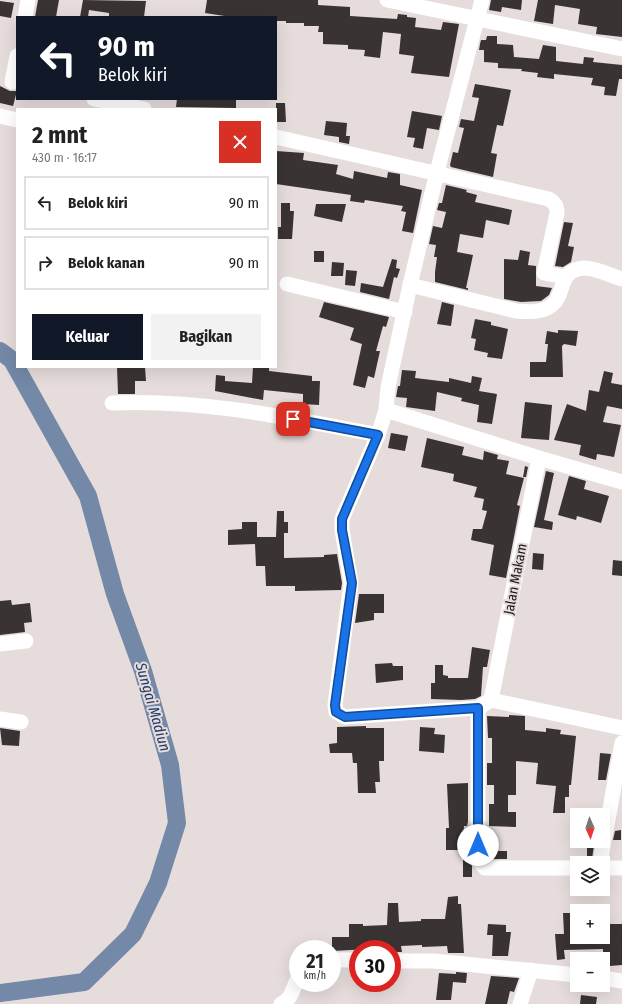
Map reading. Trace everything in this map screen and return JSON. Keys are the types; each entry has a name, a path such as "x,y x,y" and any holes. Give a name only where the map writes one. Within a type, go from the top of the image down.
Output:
{"street":[{"path":"25,16 28,0"},
{"path":"387,0 622,49"},
{"path":"482,0 437,172 410,286 388,387 386,410 378,435 342,519 342,530 352,583 335,705 336,712 345,717 485,704 622,728"},
{"path":"10,82 16,60"},
{"path":"99,100 139,108"},
{"path":"0,116 16,120"},
{"path":"277,137 437,172 549,199 554,202 557,207 544,273 565,277"},
{"path":"410,286 516,311 533,312 552,305 557,298 565,277 574,271 583,268 596,270 622,279"},
{"path":"287,284 405,312"},
{"path":"112,403 140,402 250,410 378,435"},
{"path":"386,410 539,458 622,482"},
{"name":"Jalan Makam","path":"539,458 485,704 478,860 485,868 570,868"},
{"path":"0,644 26,641"},
{"path":"0,719 21,722"},
{"path":"601,856 622,743"},
{"path":"610,868 622,868"},
{"path":"401,961 434,961 570,975"},
{"path":"520,1004 531,970"},
{"path":"610,979 622,981"},
{"path":"281,1004 285,1002 292,992"}],"building":[{"path":"38,0 59,0 56,16 35,16"},
{"path":"83,0 146,1 144,16 109,16 109,13 89,10 88,16 80,16"},
{"path":"207,0 318,0 318,5 350,7 350,16 397,19 398,14 407,15 407,17 416,18 415,27 441,30 443,22 459,24 449,77 411,73 414,56 399,54 401,34 383,32 380,58 364,56 365,50 348,49 348,45 323,44 323,32 318,32 319,26 304,26 304,23 286,23 286,21 277,21 277,16 224,16 205,13"},
{"path":"491,0 522,0 521,10 502,7 501,12 489,10"},
{"path":"538,0 622,0 622,37 596,34 597,27 578,24 580,9 555,5 553,24 534,21"},
{"path":"0,1 14,3 11,18 0,16"},
{"path":"487,36 497,36 497,44 513,45 514,57 539,59 543,45 556,47 556,61 583,64 584,57 594,58 593,62 622,65 622,79 619,79 616,96 604,95 605,87 591,85 593,78 554,74 554,79 537,77 538,73 521,71 522,69 498,68 498,63 484,62 484,50 479,50 481,40 486,40"},
{"path":"475,84 511,90 503,126 497,125 491,153 497,154 493,177 451,167 450,165 453,152 458,153 464,128 459,127 461,119 474,121 479,98 472,97"},
{"path":"0,86 10,91 16,91 13,106 0,103"},
{"path":"177,100 236,100 236,108 176,107"},
{"path":"276,103 285,103 286,122 277,122"},
{"path":"412,111 442,116 439,130 427,128 423,149 413,147 415,138 407,137"},
{"path":"326,121 347,123 346,136 350,136 349,144 339,142 339,137 324,135"},
{"path":"277,151 304,153 303,160 338,165 336,174 353,179 354,171 387,178 388,172 400,174 400,185 422,190 413,233 402,231 406,212 401,211 403,206 365,200 364,203 350,201 351,195 277,184"},
{"path":"446,185 467,190 466,192 477,195 475,202 512,210 509,225 486,220 483,238 460,234 457,252 473,255 466,288 468,288 468,290 435,282 437,257 434,257 436,245 429,244 433,226 442,228 446,212 437,210 439,203 442,203"},
{"path":"281,203 290,203 290,211 294,211 292,239 278,239 278,227 281,227"},
{"path":"316,204 346,204 342,222 314,216"},
{"path":"564,222 573,223 568,246 574,247 571,262 563,267 555,266"},
{"path":"520,250 530,252 528,265 536,266 536,286 552,288 549,295 541,301 521,302 504,299 504,259 518,260"},
{"path":"314,251 324,251 324,262 314,262"},
{"path":"392,259 397,260 396,268 400,269 397,278 394,277 389,299 360,292 361,283 383,287"},
{"path":"332,262 344,263 343,276 331,276"},
{"path":"346,270 357,271 355,286 345,285"},
{"path":"324,302 389,317 386,327 383,326 376,351 380,351 374,378 368,376 365,388 353,385 362,344 350,340 354,328 319,317"},
{"path":"442,302 454,305 451,326 437,324"},
{"path":"475,319 491,322 491,325 508,329 502,359 487,357 488,353 474,350 476,339 471,338"},
{"path":"558,330 578,331 576,346 564,344 562,346 563,377 530,377 530,362 546,362 548,344 545,344 547,331 558,333"},
{"path":"117,368 145,368 146,381 135,381 135,394 118,394"},
{"path":"253,368 269,368 269,371 312,376 312,381 320,381 319,405 303,404 303,394 264,390 263,400 215,391 216,375 225,376 225,381 252,383"},
{"path":"402,370 416,371 415,378 449,382 449,378 471,383 472,376 482,378 479,391 497,394 492,424 477,422 479,405 461,401 462,398 437,392 435,411 406,407 407,398 396,397 398,386 400,386"},
{"path":"604,371 613,373 611,383 622,385 622,409 607,406 603,422 621,425 614,457 597,454 596,460 579,455 581,445 554,440 567,404 586,411 589,390 599,392"},
{"path":"525,402 552,405 549,440 521,438"},
{"path":"391,433 408,436 405,451 388,448"},
{"path":"427,438 464,447 462,455 483,460 484,451 498,455 497,459 509,461 506,474 524,478 517,505 520,506 506,578 489,575 494,545 471,540 473,529 482,529 487,511 482,510 484,499 474,497 477,487 453,481 454,474 421,467"},
{"path":"525,466 528,467 526,477 523,477"},
{"path":"546,471 554,473 544,520 553,522 552,530 534,527"},
{"path":"569,476 586,481 584,489 609,496 601,523 577,516 576,520 558,515"},
{"path":"277,511 284,511 284,522 288,522 288,533 284,533 284,558 324,557 324,555 337,554 342,583 341,590 295,591 295,586 266,586 265,566 256,566 255,544 228,545 228,530 242,529 242,522 257,522 257,537 276,537"},
{"path":"533,553 544,554 543,570 532,569"},
{"path":"613,560 622,561 622,576 612,575"},
{"path":"359,594 384,594 384,613 374,613 374,620 355,623"},
{"path":"11,600 12,605 30,603 32,622 24,623 25,632 0,635 0,601"},
{"path":"472,647 490,650 487,667 483,667 481,696 475,699 461,700 431,699 431,683 435,683 435,665 443,665 443,675 448,676 448,678 468,678"},
{"path":"392,663 393,666 403,666 403,680 376,683 375,664"},
{"path":"509,715 525,716 525,730 546,732 546,728 561,730 560,734 576,736 571,785 569,785 569,797 565,797 565,813 553,813 556,786 536,784 538,763 516,761 516,795 508,795 508,812 516,812 516,827 489,826 489,804 494,804 494,785 487,785 487,763 492,763 492,738 488,738 487,716 509,717"},
{"path":"366,726 366,728 384,728 384,761 379,761 380,782 375,782 376,793 358,793 357,763 353,763 352,753 330,753 329,744 337,743 337,727"},
{"path":"420,727 435,728 434,734 445,735 444,753 419,751"},
{"path":"0,728 20,731 19,746 2,745"},
{"path":"600,753 611,754 606,780 598,780"},
{"path":"468,783 468,822 467,826 464,826 462,850 446,850 446,828 449,828 447,784"},
{"path":"621,830 621,840 613,840 615,831"},
{"path":"587,848 594,848 592,856 587,856"},
{"path":"490,851 507,851 507,859 490,859"},
{"path":"463,859 469,859 472,866 472,877 463,877"},
{"path":"458,896 458,904 461,904 464,953 448,953 447,946 401,946 401,940 349,940 349,950 341,951 341,940 332,940 332,937 349,937 349,924 363,924 363,926 387,925 388,903 398,903 399,922 421,921 421,919 445,919 448,897"},
{"path":"563,913 570,913 570,944 610,944 610,924 622,924 622,965 610,966 610,952 603,952 603,949 564,950 565,959 557,960 555,934 564,934"},
{"path":"488,924 506,925 506,932 511,932 508,956 492,956 493,935 487,935"},
{"path":"456,972 467,973 466,983 453,982 451,1000 436,1000 439,973 456,974"},
{"path":"491,976 519,978 514,992 510,991 507,1004 485,1004"},
{"path":"581,995 597,997 596,1004 580,1004"}],"waterway":[{"name":"Sungai Madiun","path":"0,351 12,360 16,367"},
{"name":"Sungai Madiun","path":"0,993 84,982 133,934 158,883 177,823 170,765 143,671 115,594 88,496 16,368"}],"route":[{"path":"293,419 378,435 342,519 342,530 352,583 345,624 335,705 336,712 340,716 345,717 478,708 478,845"}]}
